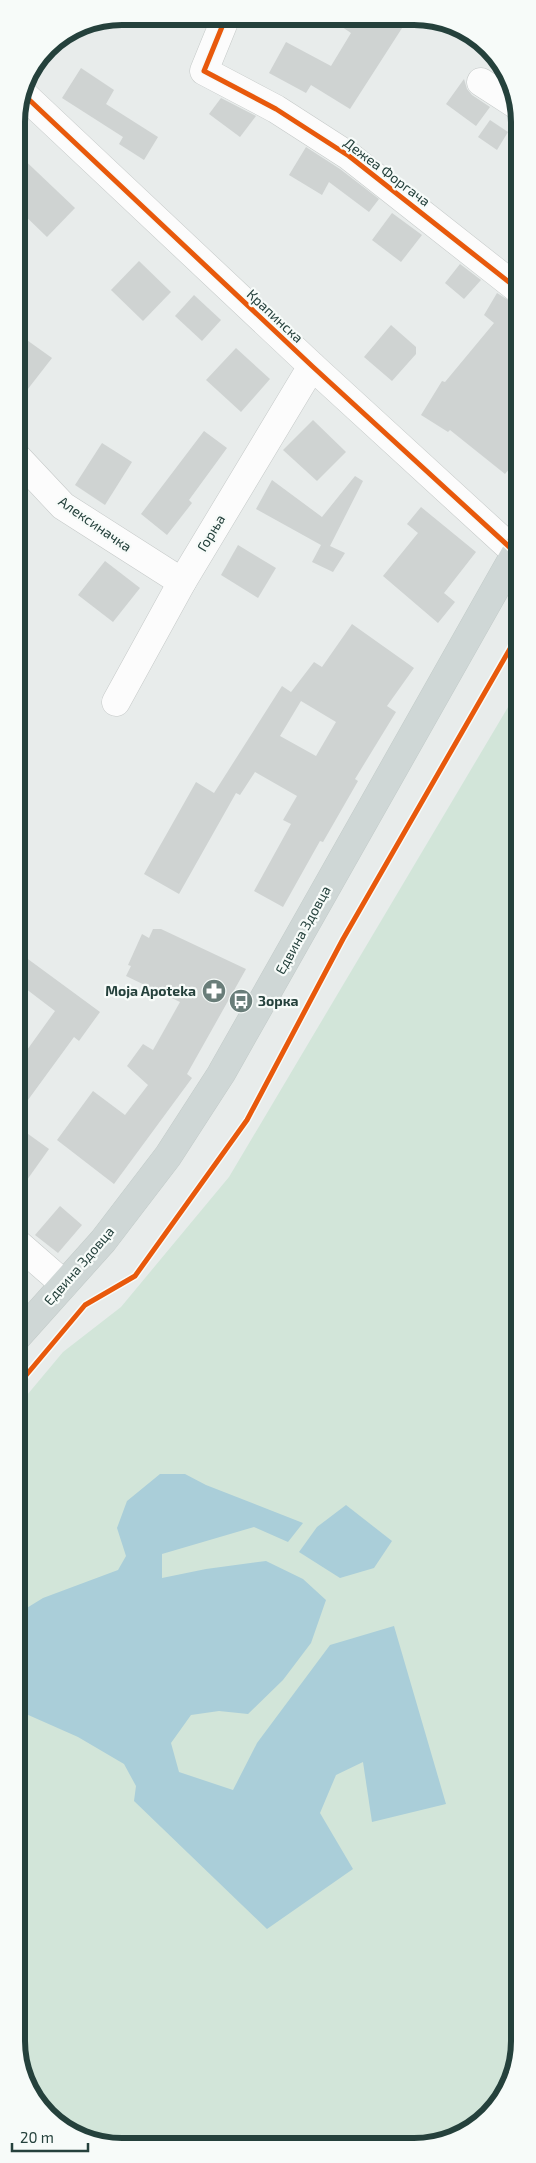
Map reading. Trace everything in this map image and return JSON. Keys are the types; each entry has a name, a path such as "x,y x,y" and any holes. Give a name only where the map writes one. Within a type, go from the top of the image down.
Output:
{"main road":[{"name":"Едвина Здовца","path":"25,1328 102,1240 168,1156 221,1074 511,561"}],"street":[{"name":"Дежеа Форгача","path":"223,25 204,71 276,109 349,156 511,284"},
{"path":"481,82 508,100"},
{"name":"Крапинска","path":"28,98 312,366 511,545"},
{"name":"Горња","path":"116,702 182,582 312,366"},
{"name":"Алексиначка","path":"25,466 63,506 182,582"},
{"path":"25,1250 64,1284"}],"green space":[{"path":"511,702 511,2047 504,2078 483,2110 457,2128 433,2136 414,2138 122,2138 103,2136 79,2128 53,2110 41,2095 28,2066 25,2041 25,1397 63,1352 121,1307 229,1177"}],"water":[{"path":"160,1474 185,1474 206,1485 303,1523 288,1542 254,1527 162,1554 162,1578 206,1569 266,1561 303,1579 326,1600 311,1643 283,1680 248,1714 219,1711 191,1715 171,1743 179,1772 233,1790 257,1743 330,1645 394,1626 446,1804 372,1822 363,1762 336,1775 320,1813 353,1869 267,1929 134,1801 136,1786 124,1764 78,1737 25,1714 25,1609 43,1598 118,1570 126,1556 117,1528 127,1501"},
{"path":"346,1505 392,1541 374,1568 340,1578 299,1552 317,1527"}],"building":[{"path":"339,25 404,25 350,109 311,85 306,93 269,73 286,42 331,66 351,33"},
{"path":"81,68 114,90 106,104 158,137 144,160 119,144 123,137 62,98"},
{"path":"464,79 467,89 472,95 490,107 476,126 446,104"},
{"path":"221,98 256,116 240,137 209,114"},
{"path":"490,120 508,132 497,150 478,137"},
{"path":"306,147 340,169 379,199 369,212 329,182 322,195 289,175"},
{"path":"25,161 75,208 47,237 25,216"},
{"path":"392,213 422,235 401,262 372,240"},
{"path":"139,261 171,292 143,321 111,290"},
{"path":"460,264 481,280 464,299 445,283"},
{"path":"497,293 511,302 511,467 505,474 450,430 448,432 421,415 442,381 445,382 494,323 484,315"},
{"path":"194,295 221,320 202,341 175,316"},
{"path":"391,325 416,347 416,354 392,381 364,357"},
{"path":"25,339 52,358 25,393"},
{"path":"236,348 270,379 241,412 206,380"},
{"path":"313,420 346,452 317,481 283,450"},
{"path":"204,431 227,448 189,500 192,503 167,535 141,514"},
{"path":"102,443 132,462 105,505 75,485"},
{"path":"355,476 363,481 330,546 345,553 333,572 312,562 321,545 256,509 272,480 322,517"},
{"path":"421,507 476,552 444,593 455,602 438,623 383,576 418,533 407,524"},
{"path":"238,545 276,568 258,598 221,575"},
{"path":"105,561 140,588 113,622 78,595"},
{"path":"352,624 414,668 387,706 396,712 355,779 358,781 323,842 320,841 283,907 254,891 291,824 283,820 297,796 255,772 240,795 236,793 179,894 144,874 196,782 214,793 282,686 291,692 314,662 322,667","holes":["301,701 336,722 316,756 280,736"]},
{"path":"153,929 161,929 246,969 187,1074 192,1078 114,1184 57,1140 93,1091 125,1115 148,1085 127,1066 143,1044 153,1050 180,1002 126,976 131,966 128,965 142,934 149,938"},
{"path":"25,957 100,1012 79,1041 74,1037 25,1104 25,1053 55,1011 25,988"},
{"path":"25,1132 49,1149 25,1183"},
{"path":"60,1206 82,1225 58,1253 35,1235"}],"cycle path":[{"path":"223,25 204,71 276,109 349,156 511,284"},
{"path":"28,98 312,366 511,548"},
{"path":"25,1376 85,1305 135,1276 247,1120 343,939 511,647"}],"place":[{"name":"Moja Apoteka","path":"214,991"},
{"name":"Зорка","path":"241,1001"}]}
